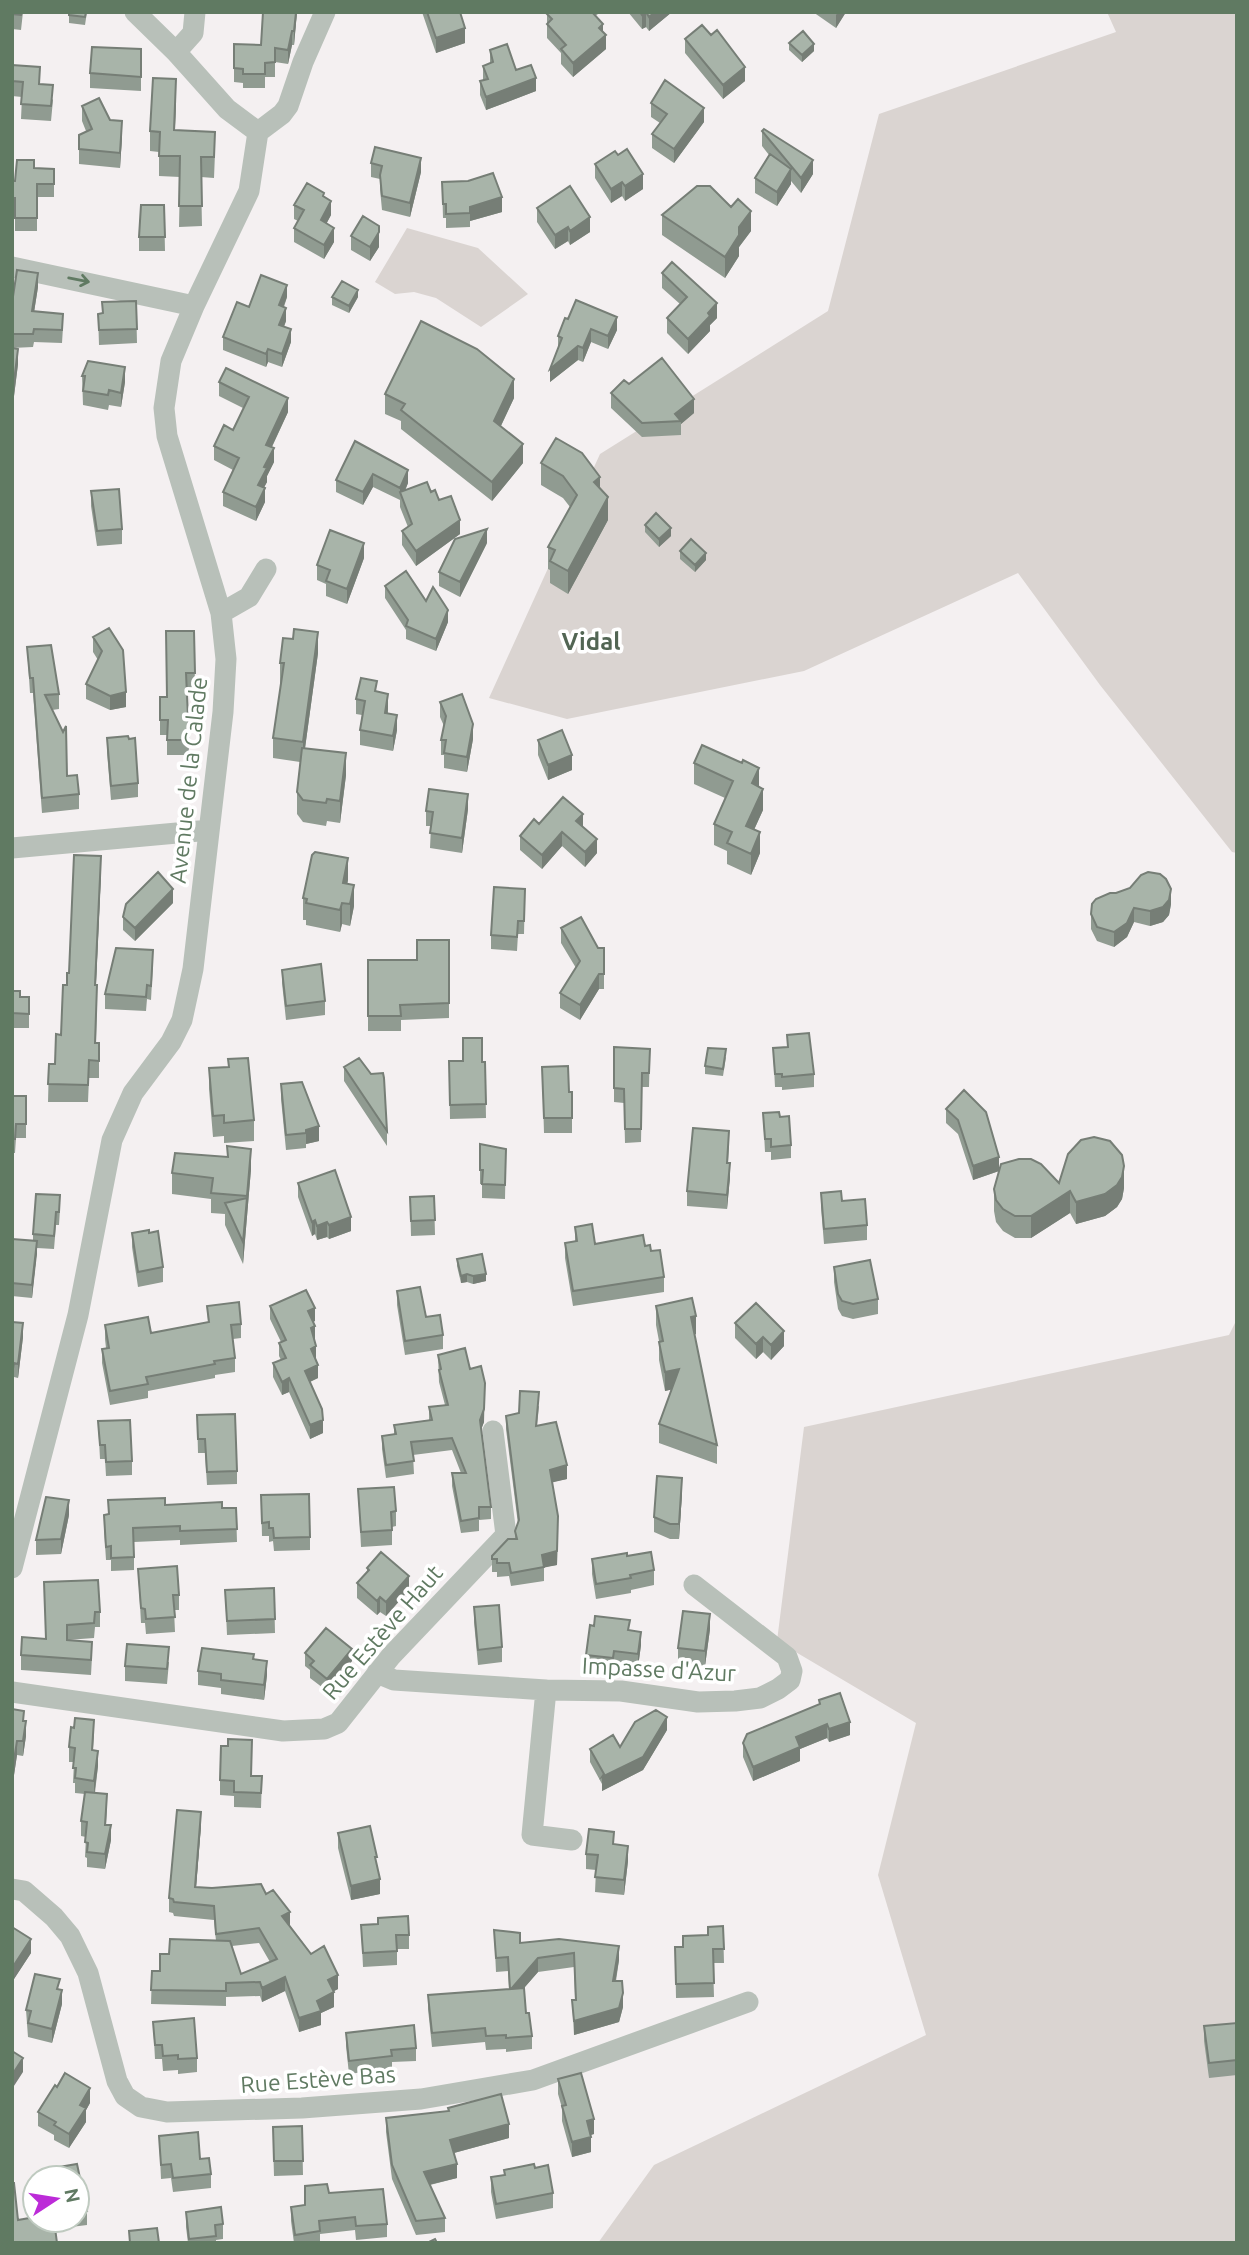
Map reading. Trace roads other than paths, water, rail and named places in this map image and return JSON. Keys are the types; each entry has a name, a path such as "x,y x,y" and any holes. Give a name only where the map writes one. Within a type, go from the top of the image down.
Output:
{"street":[{"path":"135,12 176,52 227,109 258,132 282,114 288,106 303,62 325,12"},
{"path":"176,52 192,33 195,12"},
{"name":"Avenue de la Calade","path":"12,1568 78,1315 112,1140 133,1093 172,1042 187,1003 193,969 223,712 226,659 221,613 167,436 166,383 171,361 194,306 249,191 258,132"},
{"path":"12,267 194,306"},
{"path":"221,613 249,597 266,569"},
{"path":"12,848 209,832"},
{"name":"Rue Estève Haut","path":"12,1692 283,1731 324,1729 338,1723 391,1656 506,1535 494,1431"},
{"name":"Impasse d'Azur","path":"377,1673 394,1680 546,1690 621,1691 698,1702 760,1698 790,1680 792,1671 787,1657 694,1585"},
{"path":"546,1690 532,1835 572,1840"},
{"name":"Rue Estève Bas","path":"12,1889 24,1891 54,1917 70,1936 88,1973 117,2081 125,2096 141,2107 167,2112 367,2104 421,2099 533,2080 748,2002"}],"district":[{"name":"Vidal","path":"591,641"}]}
